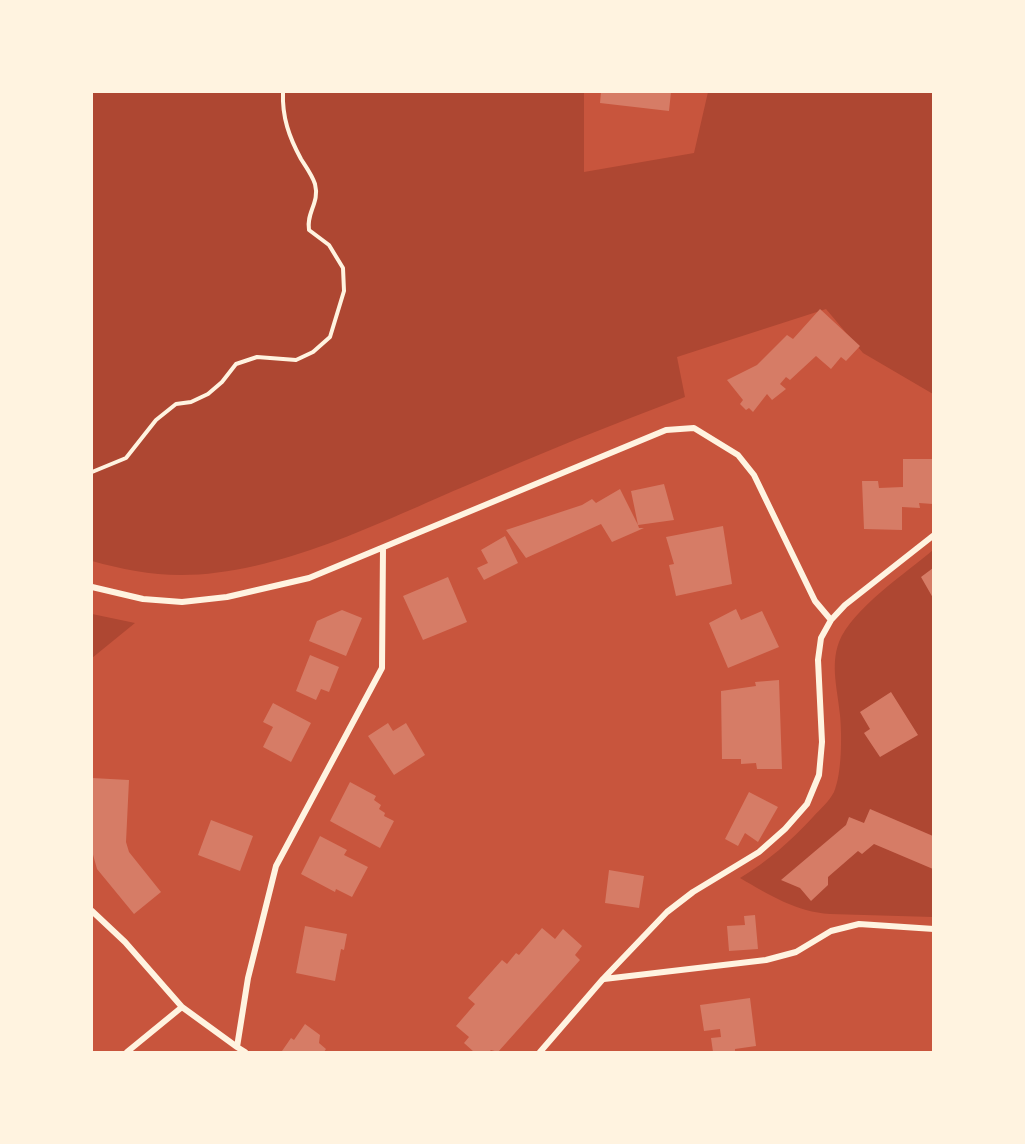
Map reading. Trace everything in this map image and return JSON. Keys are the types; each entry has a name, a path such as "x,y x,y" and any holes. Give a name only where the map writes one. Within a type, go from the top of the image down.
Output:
{"street":[{"path":"92,587 143,599 182,602 227,597 309,578 666,430 694,428 738,455 754,475 815,601 831,620"},
{"path":"540,1053 603,979 667,912 693,892 759,852 785,830 807,804 819,775 822,742 818,660 821,638 831,620 845,605 933,535"},
{"path":"237,1047 248,978 276,866 382,668 383,548"},
{"path":"92,911 125,942 182,1007 245,1053"},
{"path":"603,979 766,960 796,952 831,931 859,924 933,929"},
{"path":"127,1053 182,1007"}],"path":[{"path":"92,472 126,458 156,420 176,404 191,402 208,394 236,364 257,357 296,360 313,352 330,337 344,291 343,268 328,245 309,230 307,220 317,196 314,181 292,142 284,120 283,92"}],"shaded area":[{"path":"92,92 584,92 584,172 694,153 708,92 933,92 933,394 863,353 826,309 677,357 685,397 550,450 365,529 292,556 218,573 181,575 125,569 92,561"},
{"path":"933,550 933,917 830,914 795,906 740,878 788,842 832,796 839,775 841,754 841,724 835,669 839,642 855,617 867,604"},
{"path":"92,614 135,623 92,658"}],"building":[{"path":"601,92 671,92 669,111 600,103"},
{"path":"820,309 860,346 846,361 841,357 831,369 816,356 790,380 786,377 780,384 786,389 772,400 767,394 753,412 749,408 746,410 740,404 743,400 727,380 757,365 787,335 793,339"},
{"path":"903,459 933,459 933,504 919,503 920,508 902,507 902,530 864,529 862,481 878,481 879,488 903,487"},
{"path":"664,484 674,520 638,525 631,491"},
{"path":"620,489 639,528 644,528 612,542 601,524 526,558 506,530 582,505 592,499 596,503"},
{"path":"723,526 732,584 676,596 669,565 674,564 666,537"},
{"path":"505,536 518,563 484,580 477,568 488,563 481,550"},
{"path":"933,568 933,598 921,577"},
{"path":"448,577 467,622 423,640 403,596"},
{"path":"736,609 741,620 762,611 779,647 728,668 709,623"},
{"path":"342,610 362,618 346,656 309,641 317,621"},
{"path":"310,655 339,667 329,692 321,689 316,700 296,691"},
{"path":"779,680 782,769 757,769 756,763 741,764 741,759 722,759 721,691 756,686 755,682"},
{"path":"891,692 918,735 880,757 864,733 870,729 860,712"},
{"path":"273,703 311,723 291,762 263,747 273,727 263,722"},
{"path":"388,723 393,731 406,723 425,755 394,775 368,736"},
{"path":"92,778 129,780 126,842 129,852 161,892 134,914 97,869 92,851"},
{"path":"350,782 376,796 374,800 381,805 379,809 385,813 384,816 394,821 380,848 330,821"},
{"path":"749,792 778,807 758,842 745,833 738,846 725,839"},
{"path":"870,809 933,836 933,869 874,844 862,854 858,851 828,877 828,885 811,901 800,888 781,880 846,825 849,817 864,823"},
{"path":"211,820 253,836 240,871 198,855"},
{"path":"320,836 347,850 344,855 368,867 352,897 336,889 335,892 301,874"},
{"path":"609,870 644,876 639,908 605,903"},
{"path":"755,915 758,949 729,951 727,926 745,925 744,916"},
{"path":"305,926 347,934 344,950 341,949 335,981 296,973"},
{"path":"542,928 555,939 563,929 582,946 575,955 580,960 498,1052 491,1050 474,1052 464,1043 469,1037 456,1026 475,1004 468,998 502,960 507,964 516,953 519,955"},
{"path":"750,998 756,1046 735,1049 735,1052 713,1052 711,1038 721,1037 720,1029 704,1031 700,1005"},
{"path":"305,1024 320,1035 319,1043 326,1049 324,1052 282,1051 291,1038 294,1040"}]}
